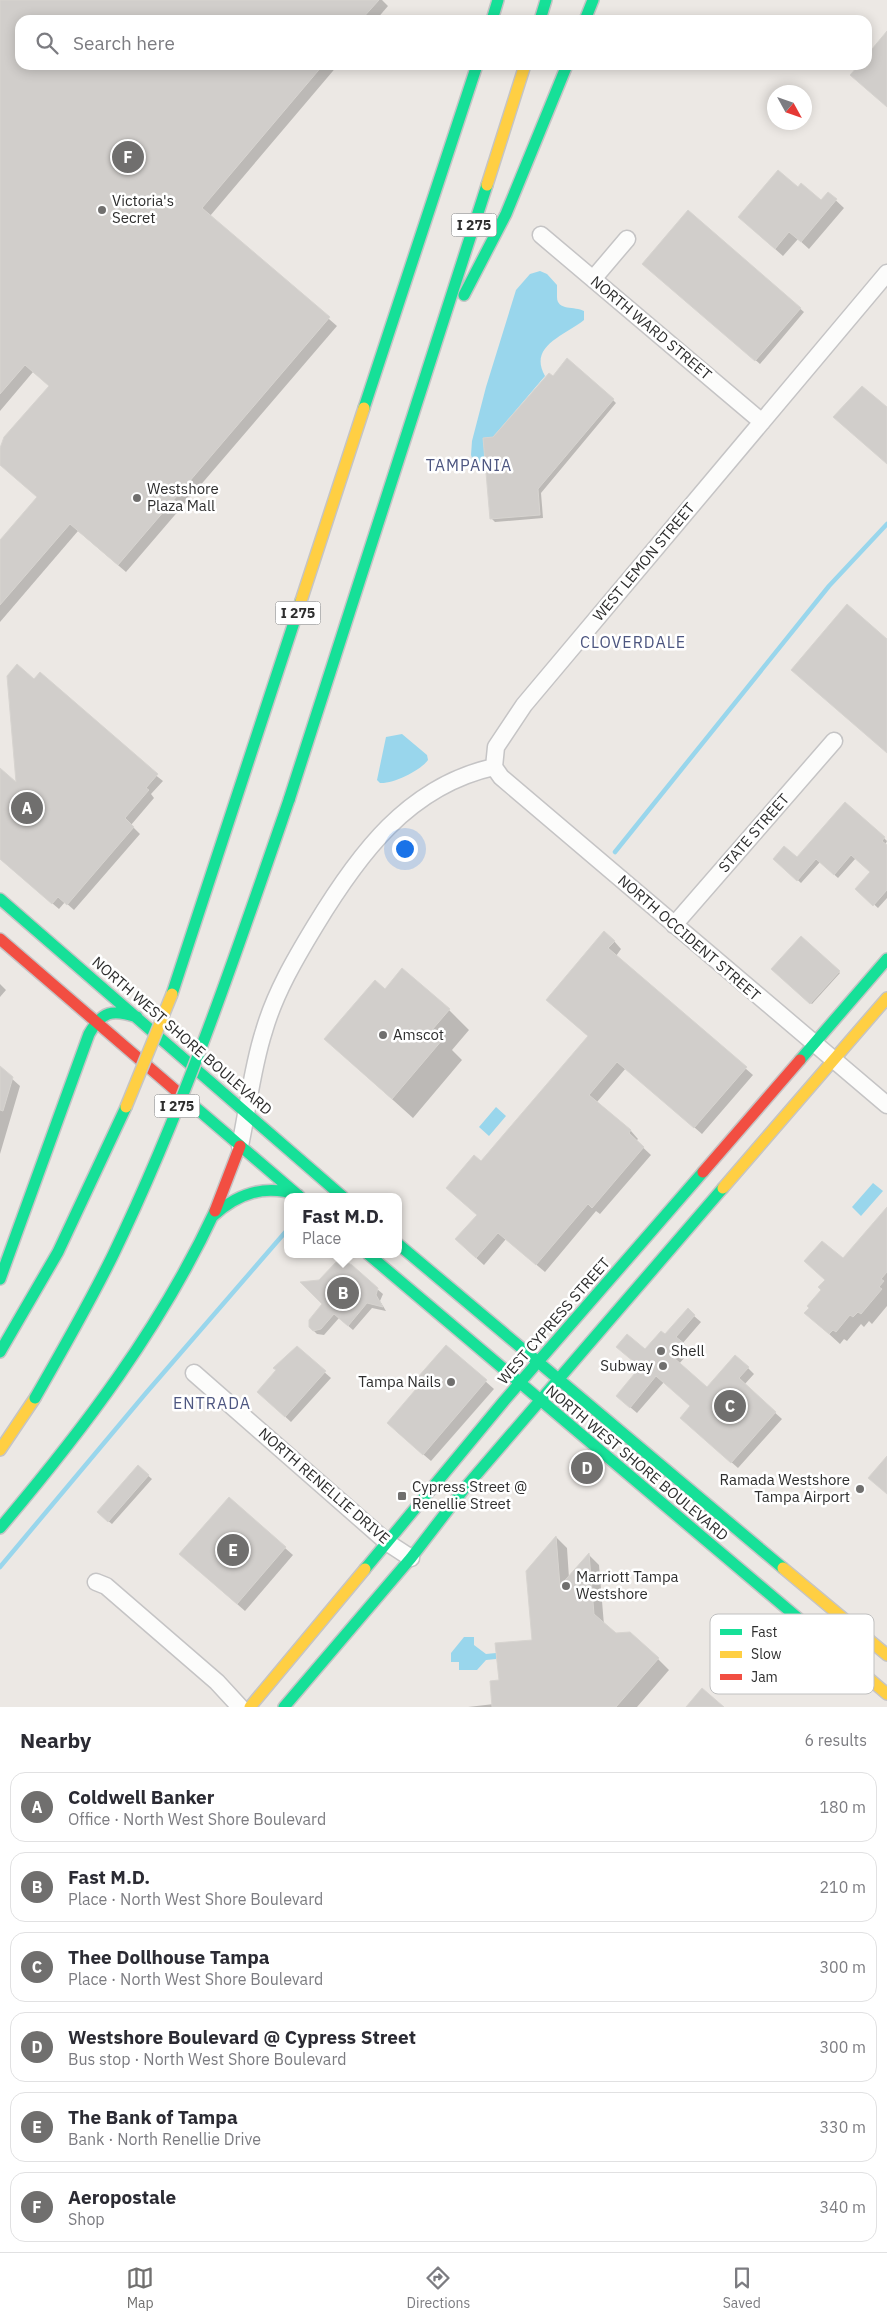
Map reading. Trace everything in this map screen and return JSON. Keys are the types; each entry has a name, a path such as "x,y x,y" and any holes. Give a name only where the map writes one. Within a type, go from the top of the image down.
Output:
{"main road":[{"path":"494,15 498,0"},
{"path":"542,15 546,0"},
{"path":"587,15 593,0"},
{"name":"I 275","path":"0,1352 58,1252 126,1107 172,994 475,70"},
{"name":"I 275","path":"0,1450 35,1398 95,1292 147,1179 208,1029 289,800 523,70"},
{"path":"423,384 450,321 506,214 565,70"},
{"name":"NORTH WEST SHORE BOULEVARD","path":"0,899 339,1193"},
{"path":"0,939 295,1193"},
{"name":"WEST CYPRESS STREET","path":"284,1707 411,1558 464,1489 558,1380 814,1044 887,959"},
{"name":"WEST CYPRESS STREET","path":"250,1707 537,1363 676,1223 833,1060 887,998"},
{"path":"0,1280 84,1044 95,1020 104,1014 116,1012 137,1017"},
{"path":"0,1528 76,1436 136,1353 164,1309 212,1217 240,1146"},
{"path":"212,1217 230,1201 256,1190 278,1189 290,1193"},
{"name":"NORTH WEST SHORE BOULEVARD","path":"402,1247 558,1380 817,1614"},
{"name":"NORTH WEST SHORE BOULEVARD","path":"373,1258 540,1400 813,1614"},
{"name":"NORTH WEST SHORE BOULEVARD","path":"874,1649 887,1655"},
{"name":"NORTH WEST SHORE BOULEVARD","path":"874,1678 887,1694"}],"street":[{"name":"NORTH WARD STREET","path":"541,234 762,422"},
{"path":"593,279 627,239"},
{"name":"WEST LEMON STREET","path":"494,767 496,747 524,705 887,273"},
{"name":"STATE STREET","path":"674,925 834,741"},
{"path":"240,1146 257,1053 271,1009 299,952 359,858 403,813 429,795 456,780 494,767"},
{"name":"NORTH OCCIDENT STREET","path":"494,767 502,777 674,925 887,1105"},
{"name":"NORTH RENELLIE DRIVE","path":"194,1373 388,1543 411,1558"},
{"path":"96,1582 106,1586 210,1676 240,1707"}],"water":[{"path":"540,271 547,274 557,285 557,297 560,304 584,311 584,320 558,337 545,349 541,357 541,366 545,376 493,437 485,461 474,465 471,455 472,441 486,387 516,290 530,274"},
{"path":"402,734 427,755 428,760 406,776 380,783 377,780 386,737"},
{"path":"496,1107 506,1116 489,1136 479,1127"},
{"path":"873,1183 883,1191 861,1216 852,1207"},
{"path":"464,1637 474,1637 474,1645 486,1654 496,1653 496,1659 486,1660 477,1670 459,1670 459,1662 451,1662 451,1653"}],"building":[{"path":"0,0 379,0 366,15 15,15 15,70 319,70 202,208 330,317 118,565 70,524 0,605 0,540 37,497 0,465 0,448 4,437 49,386 25,365 0,394"},
{"path":"887,31 887,107 850,75 854,70 872,70 872,49"},
{"path":"778,170 798,187 801,183 821,200 828,192 837,199 801,242 789,232 775,249 738,217"},
{"path":"688,210 801,308 755,361 642,264"},
{"path":"567,358 614,399 538,489 540,515 490,519 483,438 493,437 549,373 553,376"},
{"path":"862,386 887,407 887,464 833,417"},
{"path":"847,604 887,639 887,753 791,670"},
{"path":"17,664 34,679 40,672 158,774 146,788 149,790 125,818 134,827 67,905 58,897 52,904 0,859 0,768 16,782 7,676"},
{"path":"845,802 885,837 882,841 887,845 887,890 873,906 855,889 870,872 851,855 834,875 816,859 797,881 773,859 784,846 797,857"},
{"path":"604,931 615,941 608,948 747,1067 694,1128 617,1062 589,1095 631,1130 629,1133 644,1147 592,1208 588,1204 536,1265 498,1233 476,1258 455,1239 477,1215 446,1188 474,1155 481,1161 588,1036 546,1000"},
{"path":"801,936 840,971 810,1004 771,969"},
{"name":"Amscot","path":"402,968 450,1009 432,1030 443,1039 392,1099 324,1039 375,980 385,989"},
{"path":"0,1066 13,1077 3,1111 0,1110"},
{"path":"887,1207 887,1272 881,1279 884,1281 879,1287 882,1289 861,1314 858,1312 853,1317 850,1315 836,1332 833,1330 829,1334 804,1313 809,1308 807,1306 821,1290 818,1287 825,1280 804,1261 822,1241 843,1258"},
{"path":"336,1262 346,1262 352,1265 378,1288 376,1295 383,1307 367,1303 348,1326 334,1314 321,1329 313,1331 309,1327 309,1320 322,1304 300,1282 319,1280"},
{"path":"688,1308 695,1315 676,1337 685,1344 673,1357 707,1387 735,1355 749,1367 739,1378 776,1412 731,1463 680,1418 690,1406 656,1376 630,1408 616,1396 640,1367 616,1347 627,1334 645,1349 661,1331 665,1334"},
{"path":"446,1345 487,1380 423,1455 387,1423 416,1389 411,1385"},
{"path":"297,1346 326,1371 285,1417 257,1392 276,1370 273,1368"},
{"path":"887,1456 887,1494 868,1478"},
{"path":"138,1465 149,1475 108,1522 97,1512"},
{"path":"229,1497 286,1547 237,1604 179,1554"},
{"path":"556,1536 560,1586 589,1553 594,1614 616,1633 630,1632 659,1658 616,1707 492,1707 490,1681 499,1680 495,1643 532,1640 526,1571"},
{"path":"702,1688 724,1707 686,1707"}],"waterway":[{"path":"615,852 829,586 887,524"},
{"path":"0,1567 146,1393 284,1234"}],"traffic: fast":[{"path":"494,15 498,0"},
{"path":"542,15 546,0"},
{"path":"587,15 593,0"},
{"path":"364,408 475,70"},
{"path":"464,295 506,214 565,70"},
{"path":"289,800 487,185"},
{"path":"172,994 301,601"},
{"path":"35,1398 104,1273 163,1144 208,1030 289,800"},
{"path":"0,899 338,1193"},
{"path":"800,1060 887,959"},
{"path":"0,1279 89,1034 98,1021 108,1014 121,1013 137,1017"},
{"path":"181,1095 295,1193"},
{"path":"0,1352 58,1252 126,1107"},
{"path":"365,1569 504,1401 703,1172"},
{"path":"284,1707 411,1558 464,1489 723,1188"},
{"path":"213,1216 232,1201 252,1193 274,1190 290,1193"},
{"path":"0,1528 61,1454 118,1377 170,1297 215,1211"},
{"path":"402,1247 783,1568"},
{"path":"373,1258 793,1614"}],"traffic: slow":[{"path":"487,185 523,70"},
{"path":"301,601 364,408"},
{"path":"126,1107 172,994"},
{"path":"723,1188 887,998"},
{"path":"0,1450 35,1398"},
{"path":"783,1568 838,1614"},
{"path":"250,1707 365,1569"},
{"path":"874,1644 887,1655"},
{"path":"874,1683 887,1694"}],"traffic: jam":[{"path":"0,939 181,1095"},
{"path":"703,1172 800,1060"},
{"path":"215,1211 240,1146"}],"place":[{"name":"Aeropostale","path":"128,157"},
{"name":"Victoria's Secret","path":"102,210"},
{"name":"Westshore Plaza Mall","path":"137,498"},
{"name":"Coldwell Banker","path":"27,808"},
{"name":"Amscot","path":"383,1035"},
{"name":"Fast M.D.","path":"343,1293"},
{"name":"Shell","path":"661,1351"},
{"name":"Subway","path":"663,1366"},
{"name":"Tampa Nails","path":"451,1382"},
{"name":"Thee Dollhouse Tampa","path":"730,1406"},
{"name":"Westshore Boulevard @ Cypress Street","path":"587,1468"},
{"name":"Ramada Westshore Tampa Airport","path":"860,1489"},
{"name":"Cypress Street @ Renellie Street","path":"402,1496"},
{"name":"The Bank of Tampa","path":"233,1550"},
{"name":"Marriott Tampa Westshore","path":"566,1586"}],"district":[{"name":"TAMPANIA","path":"469,465"},
{"name":"CLOVERDALE","path":"633,642"},
{"name":"ENTRADA","path":"212,1403"}]}
